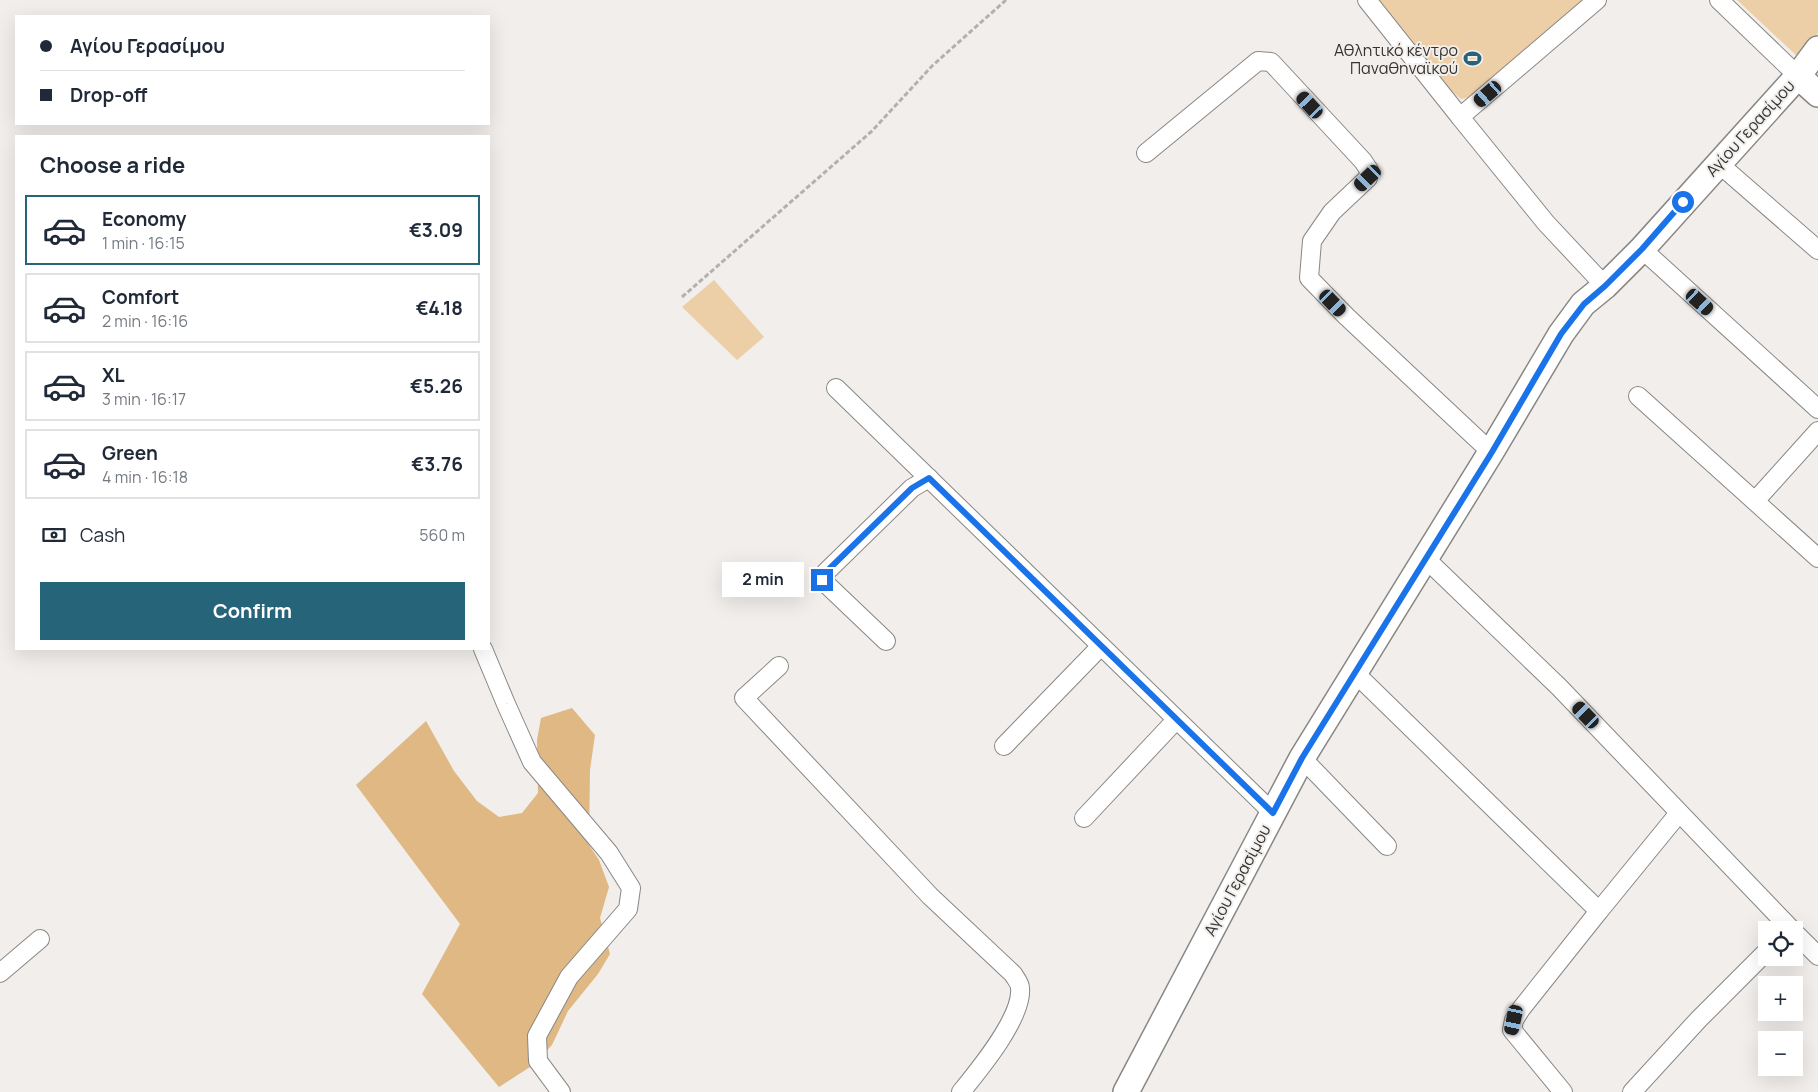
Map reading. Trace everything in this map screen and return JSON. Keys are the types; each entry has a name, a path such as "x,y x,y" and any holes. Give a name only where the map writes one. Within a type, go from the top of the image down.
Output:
{"street":[{"path":"1367,0 1546,223 1605,286"},
{"path":"1460,117 1598,0"},
{"path":"1719,0 1818,94"},
{"name":"Αγίου Γερασίμου","path":"1126,1092 1302,758 1492,452 1561,334 1584,304 1642,249 1798,76 1818,49"},
{"path":"1146,153 1258,61 1271,62 1363,161 1369,170 1368,178 1332,212 1312,241 1309,278 1346,316 1492,452"},
{"path":"1718,163 1818,250"},
{"path":"1642,249 1818,409"},
{"path":"836,388 1273,813"},
{"path":"1638,396 1818,558"},
{"path":"1755,501 1818,431"},
{"path":"886,641 822,580 826,572 912,488 929,478"},
{"path":"1425,558 1559,687 1782,921"},
{"path":"1004,746 1101,646"},
{"path":"483,650 532,762 609,853 631,888 628,909 569,977 537,1036 538,1061 561,1092"},
{"path":"779,666 744,698 930,896 1013,974 1020,986 1020,1000 997,1048 961,1092"},
{"path":"1355,673 1599,911"},
{"path":"1084,818 1176,720"},
{"path":"1302,758 1387,846"},
{"path":"1563,1092 1512,1030 1514,1020 1679,813"},
{"path":"0,973 40,940"},
{"path":"1803,942 1818,956"},
{"path":"1632,1092 1758,960"}],"path":[{"path":"682,297 872,131 932,66 1006,0"}],"shaded area":[{"name":"Αθλητικό κέντρο Παναθηναϊκού","path":"1378,0 1585,0 1477,96 1461,99 1448,88"},
{"path":"1737,0 1818,0 1818,33 1798,57"},
{"path":"714,280 764,337 737,360 682,307"},
{"path":"572,708 595,735 590,770 589,845 599,860 609,887 600,918 610,954 598,974 568,1011 552,1045 533,1065 499,1087 422,994 460,924 356,785 426,721 454,771 477,801 499,817 522,813 538,793 537,740 541,718"}],"place":[{"name":"Αθλητικό κέντρο Παναθηναϊκού","path":"1472,59"}],"route":[{"path":"822,580 826,572 912,488 929,478 1273,813 1302,758 1492,452 1561,334 1584,304 1642,249 1683,202"}]}
